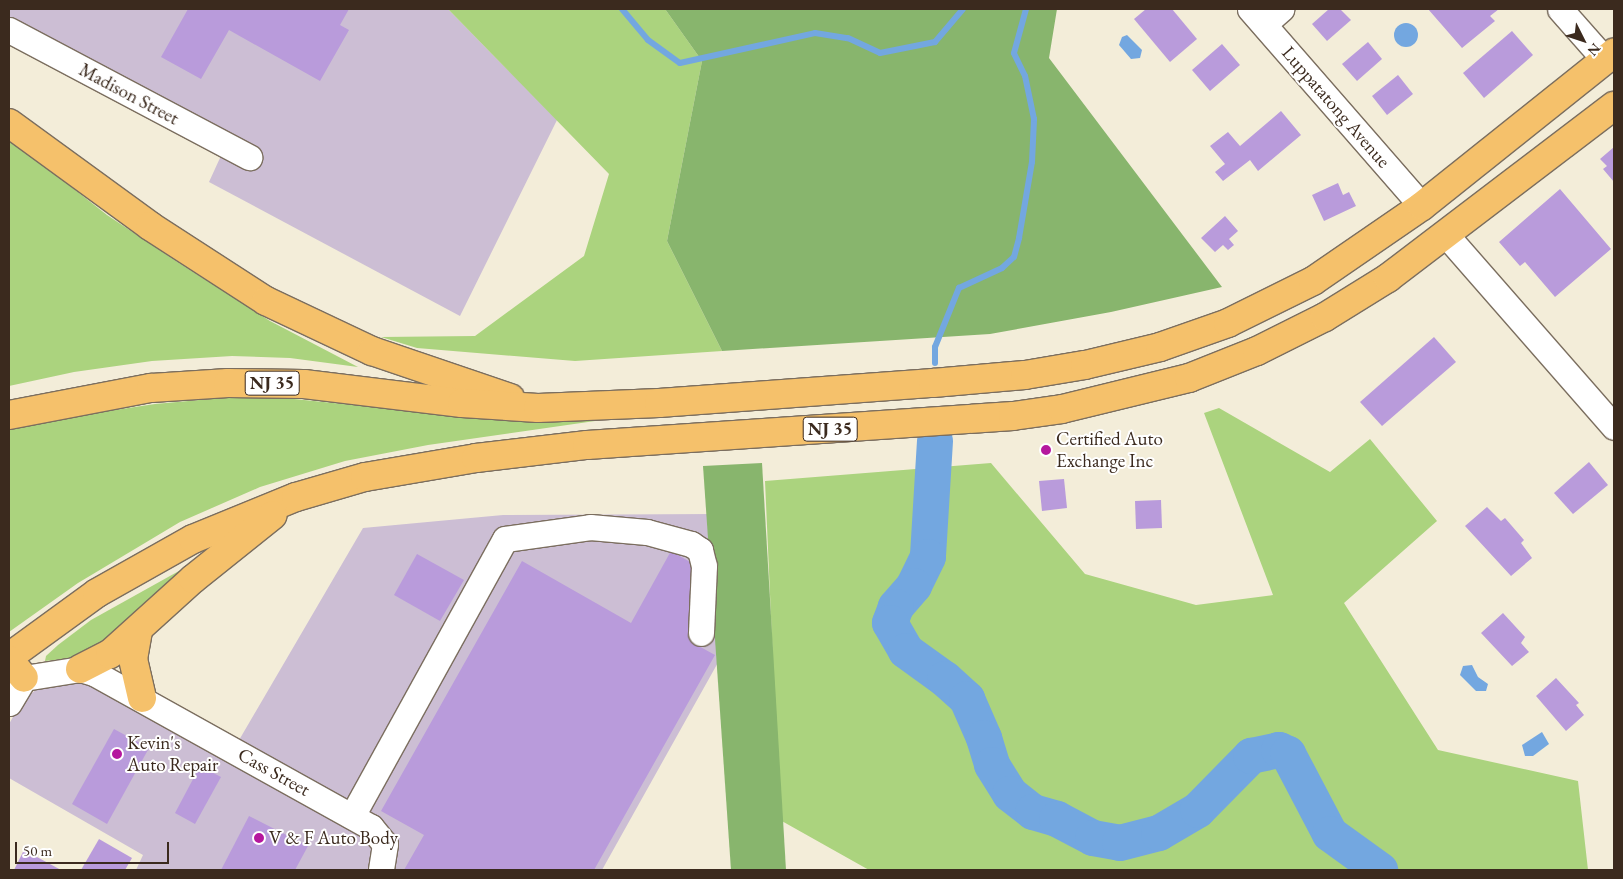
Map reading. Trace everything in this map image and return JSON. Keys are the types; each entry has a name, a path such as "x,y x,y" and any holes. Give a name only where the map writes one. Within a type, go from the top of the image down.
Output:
{"highway":[{"name":"NJ 35","path":"9,415 151,388 257,382 339,387 462,403 538,408 614,405 923,384 1025,375 1085,365 1160,347 1228,323 1313,281 1422,206 1610,57"},
{"name":"NJ 35","path":"14,665 89,598 160,556 227,524 296,497 405,469 532,451 1013,416 1122,396 1189,378 1308,326 1388,278 1614,106"},
{"path":"9,123 142,220 266,301 372,351 538,408"},
{"path":"80,670 110,654 138,631 193,579 296,497"},
{"path":"138,631 133,659 142,698"}],"street":[{"path":"1560,9 1610,57"},
{"name":"Luppatatong Avenue","path":"1265,14 1422,206"},
{"name":"Madison Street","path":"9,30 249,157"},
{"path":"1446,235 1614,427"},
{"path":"352,816 505,539 590,527 647,532 691,544 700,550 704,566 701,633"},
{"path":"9,703 14,665"},
{"name":"Cass Street","path":"14,665 80,670 94,673 142,698 352,816 381,837 386,851 381,870"}],"shaded area":[{"path":"9,9 448,9 557,120 460,316 209,182 225,147 9,24"},
{"path":"714,514 720,659 602,870 136,870 143,855 9,778 9,724 22,701 37,689 64,682 90,684 228,759 363,528 503,515"}],"green space":[{"path":"448,9 665,9 702,61 667,241 722,351 575,361 417,348 381,337 475,336 584,256 609,174"},
{"path":"665,9 1057,9 1049,58 1222,287 1111,312 990,334 722,351 667,241 702,61"},
{"path":"9,138 107,215 179,263 270,321 358,367 290,358 232,356 152,361 74,372 9,386"},
{"path":"255,395 490,419 602,420 428,445 345,461 260,487 180,522 78,583 9,632 9,429 35,422 155,404"},
{"path":"1219,408 1330,472 1370,439 1437,521 1344,603 1438,750 1578,781 1588,870 869,870 780,820 765,481 991,463 1085,574 1196,605 1273,595 1204,413"},
{"path":"762,463 786,870 731,870 703,466"},
{"path":"204,557 100,649 73,658 45,661 46,656 58,645 91,620"}],"water":[{"path":"1406,23 1411,24 1417,30 1417,40 1411,46 1406,47 1401,46 1395,40 1394,35 1395,30 1401,24"},
{"path":"1127,35 1142,50 1140,58 1131,59 1119,45 1122,37"},
{"path":"1472,665 1478,677 1488,684 1486,691 1476,691 1460,675 1463,666"},
{"path":"1542,732 1549,744 1533,756 1525,756 1522,745"}],"building":[{"path":"188,9 349,9 340,25 349,30 320,81 229,30 201,79 161,57"},
{"path":"1146,9 1172,9 1197,39 1170,62 1134,19"},
{"path":"1329,9 1340,9 1351,20 1327,41 1312,24"},
{"path":"1428,9 1499,9 1490,16 1495,21 1462,48"},
{"path":"1512,31 1533,55 1484,98 1463,73"},
{"path":"1368,42 1382,59 1357,81 1342,64"},
{"path":"1222,44 1240,65 1210,91 1192,70"},
{"path":"1398,75 1413,94 1387,115 1372,96"},
{"path":"1281,111 1301,135 1258,171 1250,160 1223,181 1215,172 1225,164 1210,146 1228,132 1240,146"},
{"path":"1614,147 1614,182 1603,169 1607,166 1600,159"},
{"path":"1338,183 1343,195 1349,192 1356,206 1324,221 1312,195"},
{"path":"1560,189 1611,249 1555,297 1525,262 1520,266 1499,242"},
{"path":"1225,216 1238,231 1229,239 1234,245 1228,250 1223,245 1215,252 1201,238"},
{"path":"1434,337 1456,362 1382,426 1360,402"},
{"path":"1589,462 1608,485 1573,514 1554,493"},
{"path":"1064,479 1067,508 1042,511 1039,481"},
{"path":"1161,500 1162,528 1136,529 1135,501"},
{"path":"1487,507 1501,521 1505,518 1524,540 1521,543 1532,558 1511,576 1465,526"},
{"path":"671,551 697,566 695,644 715,655 594,870 404,870 424,835 381,811 522,561 631,623"},
{"path":"417,554 464,580 440,621 394,595"},
{"path":"1503,613 1525,637 1521,643 1529,652 1512,666 1481,633"},
{"path":"1556,678 1579,703 1576,705 1584,715 1566,731 1536,696"},
{"path":"114,729 149,748 107,824 72,804"},
{"path":"200,766 221,777 195,824 175,813"},
{"path":"249,816 308,846 295,870 221,870"},
{"path":"99,839 132,858 125,870 81,870"},
{"path":"24,850 61,870 14,870"}],"waterway":[{"path":"622,9 648,40 680,63 815,33 848,38 880,53 935,42 963,9"},
{"path":"935,363 935,347 959,288 1002,268 1014,257 1019,238 1032,162 1034,119 1025,76 1014,53 1026,9"},
{"path":"935,441 928,557 914,586 896,607 890,623 906,651 945,679 967,699 984,738 992,765 1010,794 1033,812 1057,819 1093,838 1120,843 1159,833 1198,810 1251,756 1279,750 1288,754 1330,834 1380,870"}],"place":[{"name":"Certified Auto Exchange Inc","path":"1046,450"},
{"name":"Kevin's Auto Repair","path":"117,754"},
{"name":"V & F Auto Body","path":"259,838"}]}
